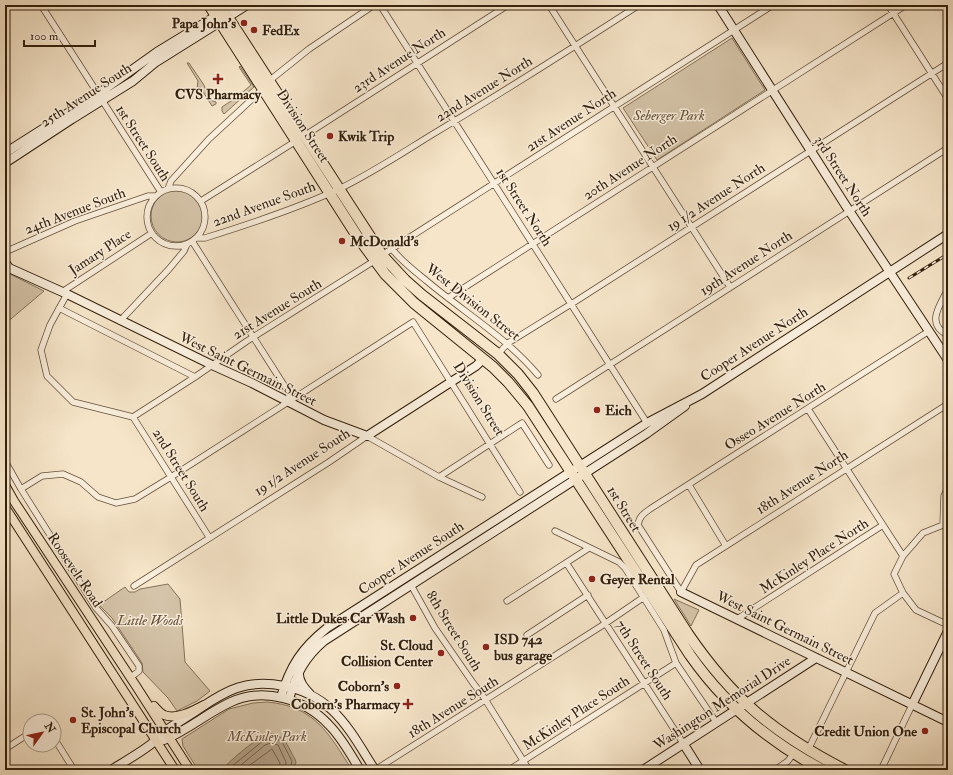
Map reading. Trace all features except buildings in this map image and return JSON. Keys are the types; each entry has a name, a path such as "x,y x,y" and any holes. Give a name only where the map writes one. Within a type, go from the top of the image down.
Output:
{"highway":[{"name":"Division Street","path":"209,5 222,14 378,258"},
{"name":"1st Street","path":"378,258 422,295 498,354 518,374 533,393 578,472 690,655 714,686 736,710 794,754 823,770"},
{"name":"1st Street","path":"378,258 393,283 414,303 483,359 508,382 528,406 578,472 704,658 726,684 745,704 769,725 808,750 845,770"}],"main road":[{"path":"222,14 234,5"},
{"path":"222,14 247,5"},
{"name":"3rd Street North","path":"718,5 849,211 948,360"},
{"name":"25th Avenue South","path":"5,163 222,14"},
{"name":"25th Avenue South","path":"5,153 100,97"},
{"name":"Cooper Avenue North","path":"578,472 647,423 702,394 948,234"},
{"name":"West Saint Germain Street","path":"5,262 9,268 252,383 324,420 367,436"},
{"name":"19 1/2 Avenue South","path":"367,436 476,366 483,359"},
{"path":"288,687 308,657 324,641 411,585 578,472 669,418 702,394"},
{"name":"Cooper Avenue South","path":"285,698 292,667 303,651 328,628 578,472"},
{"name":"Roosevelt Road","path":"5,485 190,770"},
{"name":"Roosevelt Road","path":"5,507 154,742 175,770"},
{"name":"West Saint Germain Street","path":"681,592 948,722"},
{"path":"912,705 948,631"},
{"name":"Washington Memorial Drive","path":"643,770 816,658"},
{"path":"299,671 301,682 314,697"},
{"path":"111,770 168,734 204,705 226,691 243,686 262,684 288,687 314,697 326,705 337,715 351,733 375,770"},
{"path":"136,686 161,714 166,716 184,714 204,705"},
{"path":"168,734 183,731 232,702 256,696 285,698 311,710 328,724 336,733 360,770"},
{"name":"7th Street South","path":"683,743 700,770"}],"street":[{"name":"1st Street South","path":"41,5 161,192"},
{"path":"168,189 171,181 209,139 266,85 309,49 374,5"},
{"name":"1st Street North","path":"380,5 647,423"},
{"name":"23rd Avenue North","path":"200,201 508,5"},
{"path":"549,5 730,288"},
{"name":"22nd Avenue North","path":"334,191 366,174 454,121 639,5"},
{"name":"21st Avenue North","path":"378,258 773,5"},
{"path":"888,5 948,99"},
{"name":"20th Avenue North","path":"448,298 906,5"},
{"name":"19 1/2 Avenue North","path":"498,354 508,343 948,63"},
{"name":"19th Avenue North","path":"556,399 948,148"},
{"path":"120,321 169,269 202,230 205,220 204,210 200,201 194,194 177,188 168,189 161,192 150,204 147,214 148,224 152,233 167,245 177,246 192,241"},
{"name":"22nd Avenue South","path":"192,241 253,223 334,191"},
{"name":"24th Avenue South","path":"5,252 75,221 148,196 156,196"},
{"name":"Jamary Place","path":"133,417 73,402 47,376 41,350 64,293 152,233"},
{"path":"21,489 42,476 63,474 81,482 98,497 116,503 135,499 289,401 289,393 192,241"},
{"name":"West Division Street","path":"392,249 401,259 448,298 508,343 538,376"},
{"name":"21st Avenue South","path":"133,417 378,258"},
{"path":"948,289 936,314 936,323 942,332 948,335"},
{"path":"59,308 195,377"},
{"name":"Division Street","path":"289,401 413,322 520,492"},
{"name":"Osseo Avenue North","path":"681,592 638,525 639,519 643,514 929,331"},
{"name":"18th Avenue North","path":"681,592 696,566 948,404"},
{"path":"808,409 903,556"},
{"name":"2nd Street South","path":"133,417 209,537"},
{"path":"439,477 522,423 549,465"},
{"name":"West Saint Germain Street","path":"367,436 439,477 482,497"},
{"name":"19 1/2 Avenue South","path":"134,586 329,462 367,436"},
{"path":"5,461 96,608 112,626 139,666 139,672 131,677"},
{"path":"688,485 726,546"},
{"path":"948,487 944,496 946,526 923,533 903,556 894,574 903,593 916,610 948,625"},
{"name":"McKinley Place North","path":"737,619 883,525"},
{"path":"555,531 619,562 625,568 664,630 676,663 716,722"},
{"path":"507,601 567,564 589,548"},
{"name":"7th Street South","path":"567,564 683,743"},
{"name":"8th Street South","path":"411,585 435,628 472,683 480,690 529,770"},
{"path":"808,750 875,613 903,593"},
{"path":"527,635 587,595"},
{"name":"18th Avenue South","path":"375,770 605,624 644,597"},
{"name":"McKinley Place South","path":"509,770 676,663"},
{"path":"881,770 912,705"},
{"path":"5,749 22,738"},
{"path":"62,751 74,770"},
{"path":"775,770 788,761 794,754"}],"green space":[{"name":"Seberger Park","path":"732,38 765,90 657,160 623,108"},
{"path":"187,63 189,63 204,85 210,100 216,102 216,104 212,106 200,87 197,89 198,81"},
{"path":"240,66 254,87 224,114 222,107 251,85 239,67"},
{"path":"177,190 187,192 195,198 201,206 203,216 201,226 195,234 187,240 177,242 167,240 159,234 153,226 151,216 153,206 159,198 167,192"},
{"path":"5,270 8,273 44,291 5,324"},
{"name":"Little Woods","path":"168,584 180,599 185,662 210,691 197,701 177,711 168,698 143,672 142,663 112,618 99,605 125,587 129,592 135,592 140,589"},
{"path":"674,599 699,610 691,626"},
{"name":"McKinley Park","path":"267,702 297,709 319,724 336,745 352,770 198,770 183,746 182,739 229,709 253,703"}],"water":[{"path":"270,733 280,737 286,743 296,762 294,770 222,770 231,760 245,749"}],"railway":[{"path":"909,278 948,254"}],"place":[{"name":"Papa John's","path":"244,23"},
{"name":"FedEx","path":"254,30"},
{"name":"CVS Pharmacy","path":"218,79"},
{"name":"Kwik Trip","path":"330,136"},
{"name":"McDonald's","path":"342,241"},
{"name":"Eich","path":"597,410"},
{"name":"Geyer Rental","path":"592,579"},
{"name":"Little Dukes Car Wash","path":"413,618"},
{"name":"ISD 742 bus garage","path":"486,647"},
{"name":"St. Cloud Collision Center","path":"441,653"},
{"name":"Coborn's","path":"397,686"},
{"name":"Coborn's Pharmacy","path":"408,704"},
{"name":"St. John’s Episcopal Church","path":"73,720"},
{"name":"Credit Union One","path":"925,731"}]}
